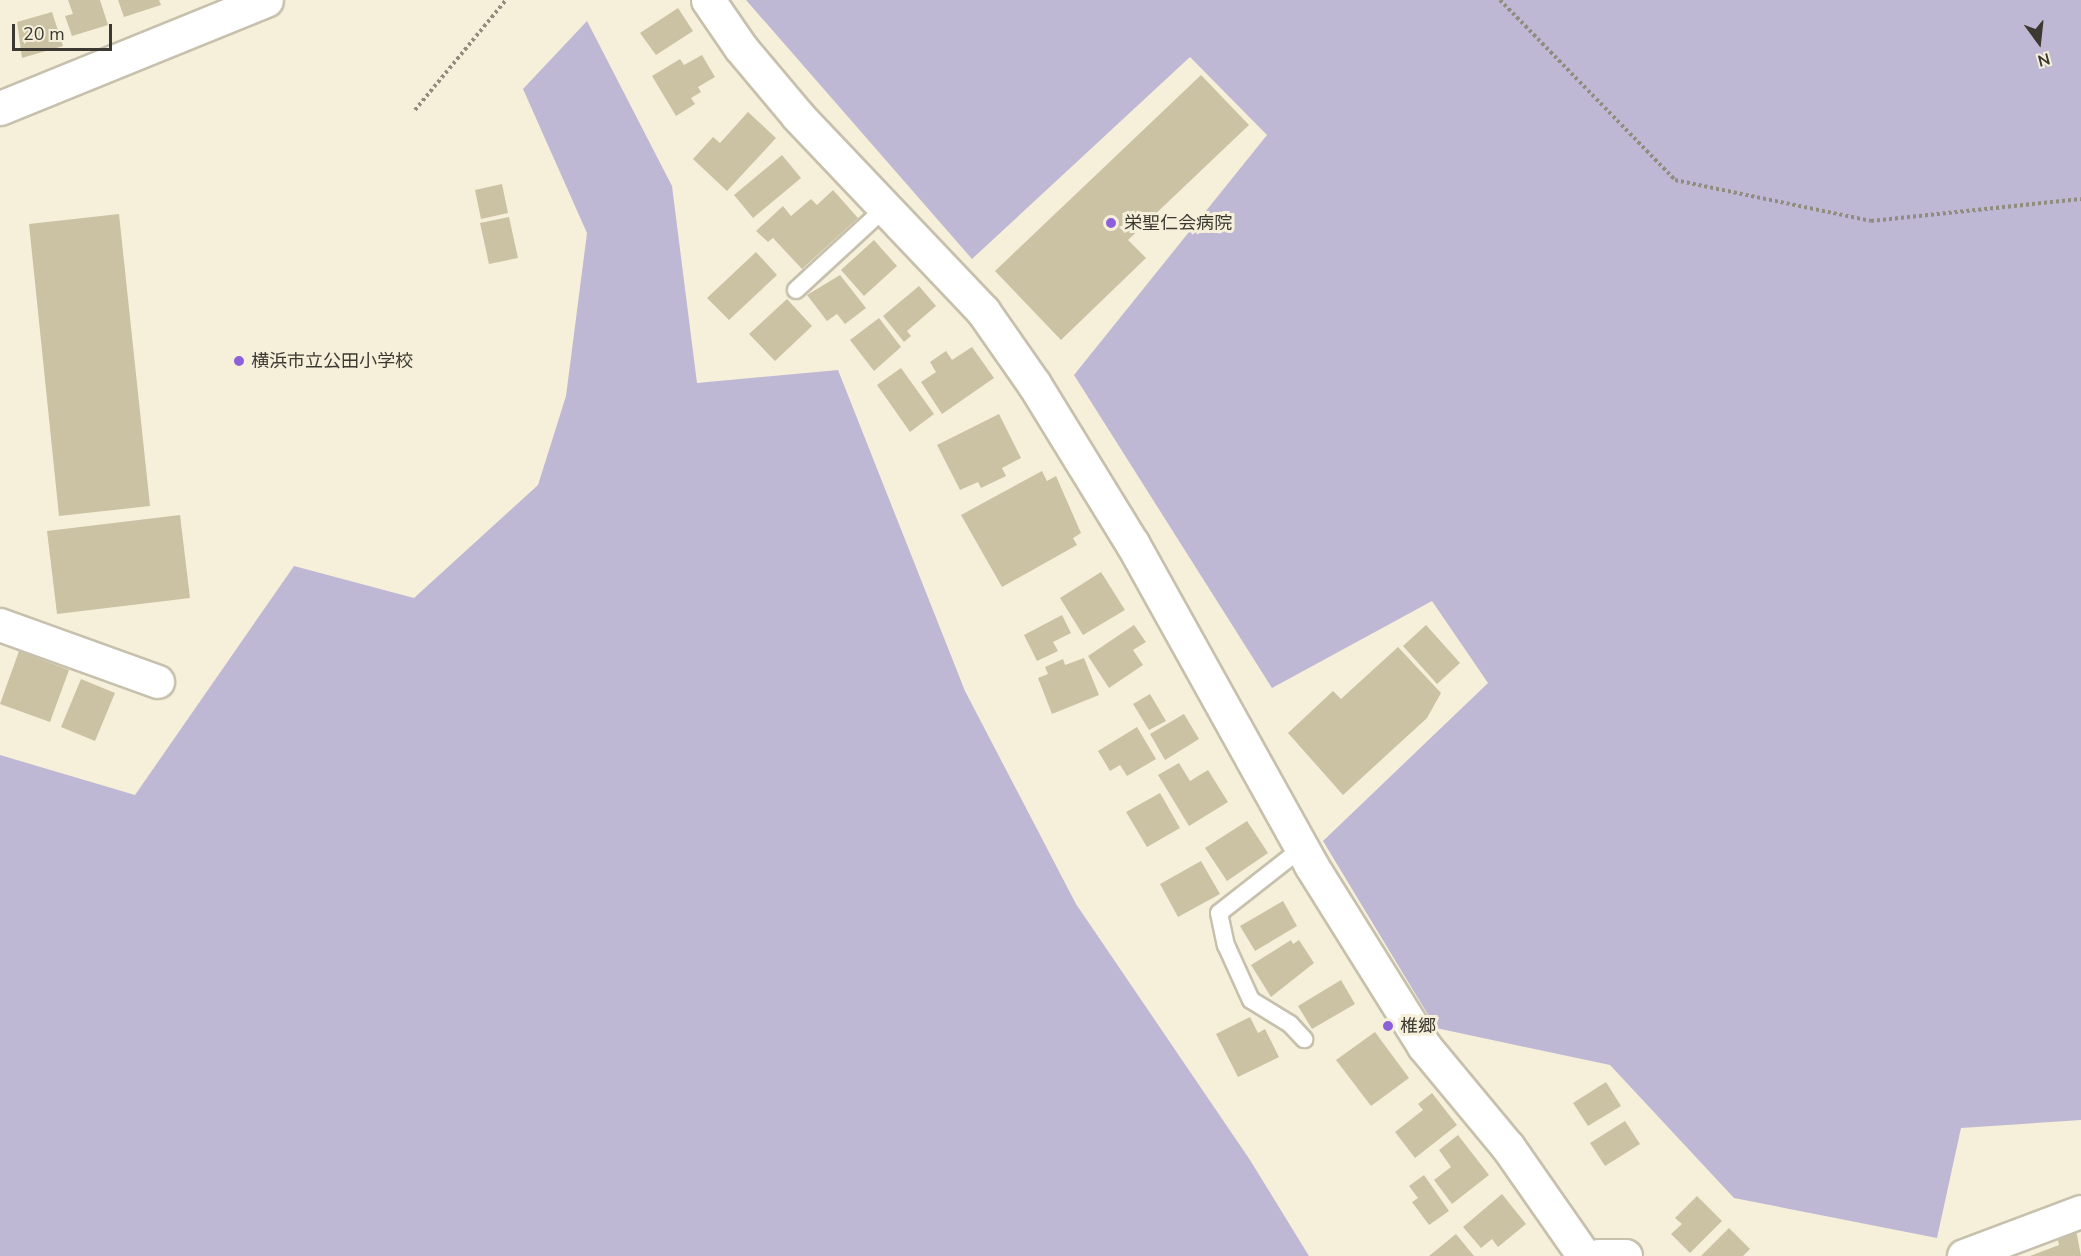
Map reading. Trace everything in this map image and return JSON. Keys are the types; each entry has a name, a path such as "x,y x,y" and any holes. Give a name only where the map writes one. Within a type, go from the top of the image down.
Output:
{"street":[{"path":"0,108 266,0"},
{"path":"708,0 777,91 983,311 1034,384 1132,543 1302,848 1424,1046 1508,1147 1584,1256"},
{"path":"0,625 158,682"},
{"path":"1964,1256 2081,1212"},
{"path":"1599,1256 1626,1256"}],"lane":[{"path":"796,290 885,208"},
{"path":"1302,848 1219,913 1226,945 1251,1000 1290,1024 1304,1039"}],"path":[{"path":"415,110 506,0"},
{"path":"1500,0 1675,180 1871,221 2081,199"}],"shaded area":[{"path":"746,0 2081,0 2081,1120 1961,1128 1937,1238 1734,1198 1610,1065 1436,1028 1323,841 1488,683 1432,601 1272,688 1074,375 1267,135 1190,57 972,259"},
{"path":"587,21 672,186 697,383 838,370 965,691 1076,904 1250,1160 1309,1256 0,1256 0,755 135,795 294,566 414,598 538,485 566,396 587,233 523,89"}],"building":[{"path":"68,0 100,0 108,25 72,36 65,16 73,14"},
{"path":"118,0 159,0 161,5 124,17"},
{"path":"678,8 693,31 656,55 640,33"},
{"path":"52,12 63,46 22,58 17,22"},
{"path":"702,55 715,77 698,87 701,92 691,98 695,104 676,116 652,76 680,59 684,65"},
{"path":"1201,75 1249,125 1128,240 1146,258 1061,340 995,271"},
{"path":"748,112 776,138 727,191 693,159 713,137 720,143"},
{"path":"782,155 801,178 753,218 734,195"},
{"path":"502,184 508,213 481,219 475,190"},
{"path":"833,190 858,218 802,269 773,238 768,242 756,231 783,206 791,216 811,199 817,205"},
{"path":"119,214 150,506 59,516 29,224"},
{"path":"509,217 518,258 489,264 480,223"},
{"path":"874,240 897,266 864,296 841,270"},
{"path":"756,252 777,275 729,320 707,298"},
{"path":"840,275 866,308 845,324 837,314 827,321 807,295"},
{"path":"919,286 936,306 907,331 911,336 904,342 883,316"},
{"path":"787,299 812,326 775,361 749,334"},
{"path":"879,318 901,347 874,371 850,340"},
{"path":"972,347 994,378 942,414 921,382 936,372 930,362 946,351 952,360"},
{"path":"901,368 934,414 910,432 877,385"},
{"path":"999,414 1021,458 1002,468 1006,476 981,488 978,482 960,490 937,445"},
{"path":"1042,471 1047,481 1056,476 1081,533 1073,538 1077,545 1002,587 961,515"},
{"path":"180,515 190,598 57,614 47,531"},
{"path":"1101,572 1125,610 1083,635 1060,598"},
{"path":"1062,615 1071,633 1053,642 1058,651 1037,661 1024,635"},
{"path":"1134,625 1146,642 1133,650 1143,665 1109,688 1088,656"},
{"path":"1426,625 1460,663 1437,684 1403,646"},
{"path":"1398,647 1441,693 1427,718 1343,795 1288,733 1333,691 1341,699"},
{"path":"19,651 69,670 50,722 0,704"},
{"path":"1084,658 1099,695 1052,714 1038,678 1048,674 1045,667 1063,659 1065,665"},
{"path":"81,679 115,693 95,741 61,727"},
{"path":"1150,694 1166,721 1149,730 1133,704"},
{"path":"1184,714 1199,739 1165,760 1150,734"},
{"path":"1137,727 1156,759 1127,776 1120,765 1110,771 1098,751"},
{"path":"1179,763 1190,781 1208,770 1228,802 1189,826 1158,775"},
{"path":"1160,793 1180,828 1147,847 1126,812"},
{"path":"1247,821 1268,853 1227,881 1205,848"},
{"path":"1201,861 1220,894 1178,917 1160,884"},
{"path":"1283,901 1297,926 1255,951 1240,926"},
{"path":"1291,940 1293,944 1299,940 1314,963 1271,997 1251,965"},
{"path":"1341,980 1355,1004 1312,1029 1298,1006"},
{"path":"1250,1017 1258,1033 1265,1029 1279,1057 1238,1077 1216,1034"},
{"path":"1375,1032 1409,1078 1371,1106 1336,1060"},
{"path":"1606,1082 1621,1106 1588,1126 1573,1103"},
{"path":"1432,1093 1457,1125 1415,1158 1395,1132 1423,1110 1418,1104"},
{"path":"1625,1121 1640,1144 1605,1166 1590,1143"},
{"path":"1458,1135 1489,1175 1452,1204 1434,1180 1451,1167 1439,1150"},
{"path":"1424,1175 1449,1211 1429,1225 1412,1202 1418,1198 1409,1186"},
{"path":"1502,1194 1526,1224 1498,1247 1492,1239 1481,1248 1463,1227"},
{"path":"1697,1196 1722,1221 1690,1253 1671,1234 1682,1224 1675,1218"},
{"path":"1729,1228 1750,1249 1743,1256 1701,1256"},
{"path":"2076,1230 2081,1256 2030,1256 2059,1245 2057,1236"},
{"path":"1456,1234 1474,1256 1429,1256"}],"place":[{"name":"栄聖仁会病院","path":"1111,223"},
{"name":"横浜市立公田小学校","path":"239,361"},
{"name":"椎郷","path":"1388,1026"}]}
